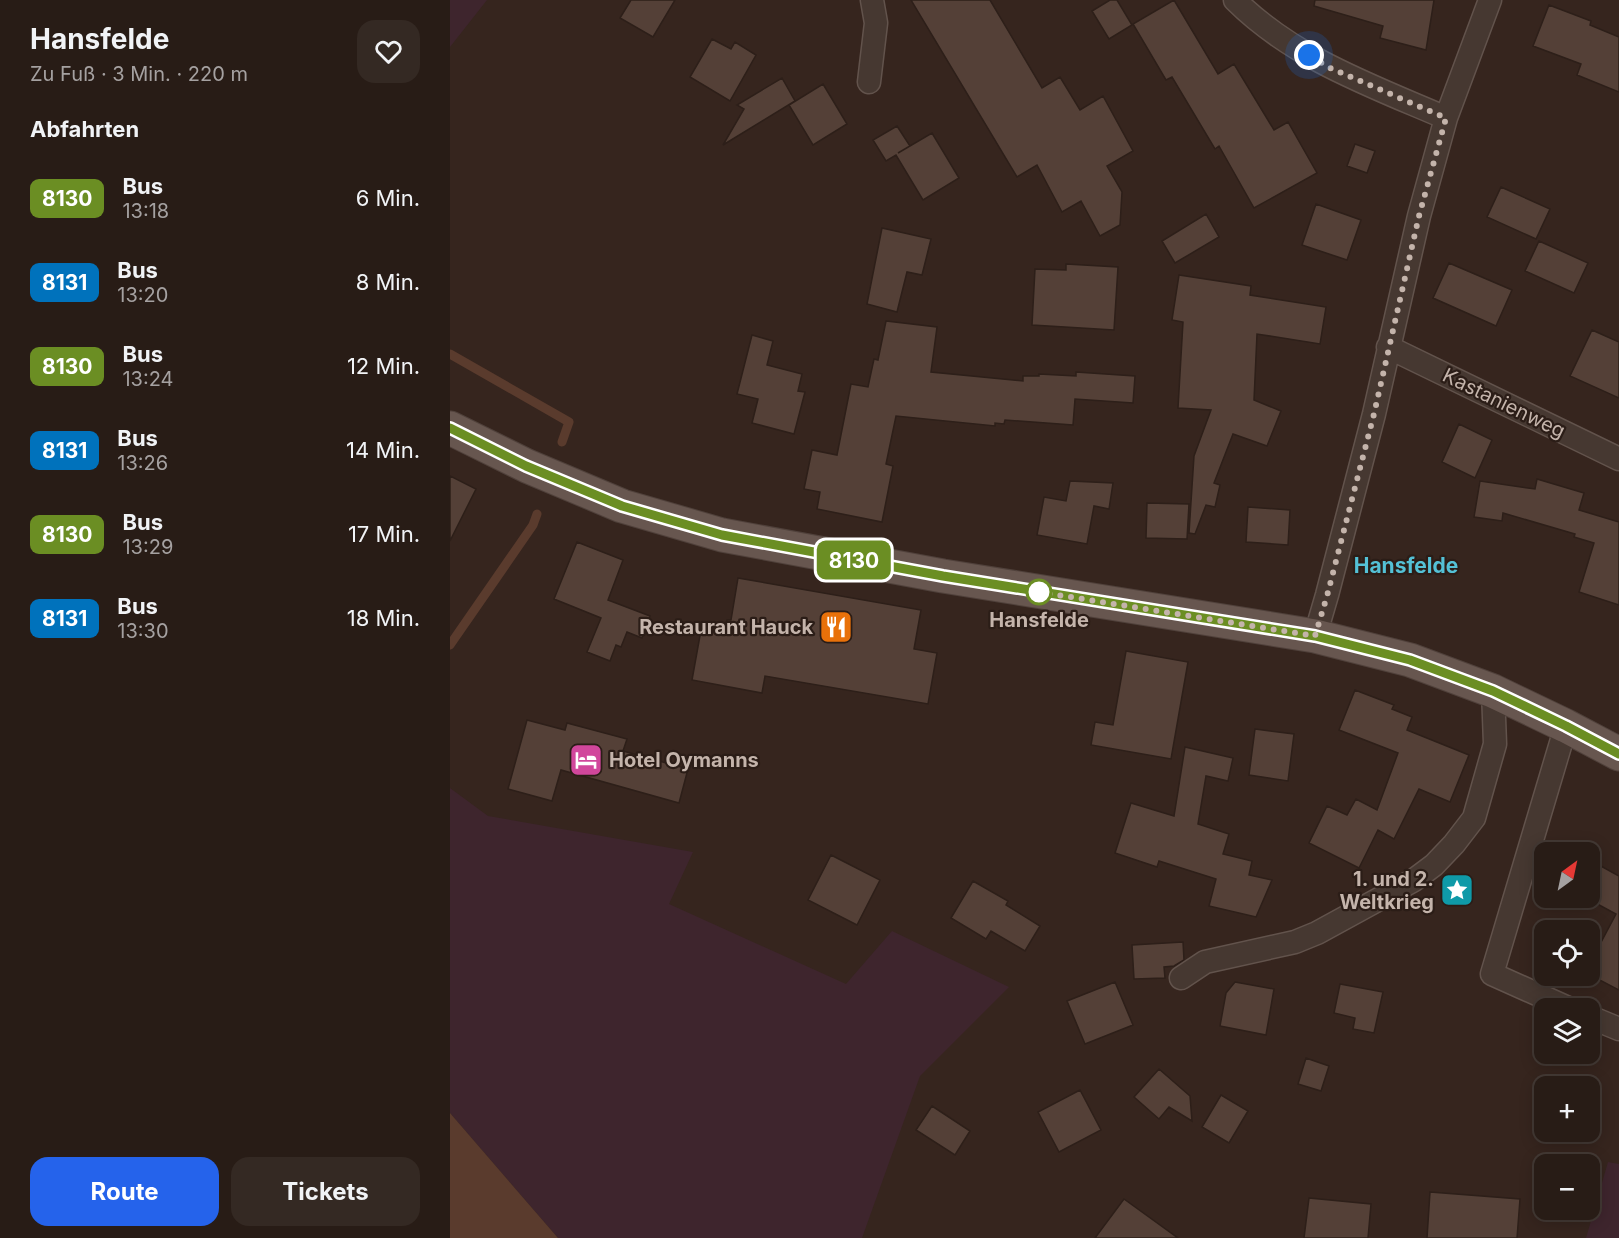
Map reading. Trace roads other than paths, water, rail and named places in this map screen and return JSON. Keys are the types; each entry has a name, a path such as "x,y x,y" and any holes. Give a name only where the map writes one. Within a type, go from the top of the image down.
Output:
{"main road":[{"path":"450,428 526,466 622,506 722,535 943,576 1315,636 1410,660 1493,691 1619,754"}],"street":[{"path":"869,82 876,23 872,0"},
{"path":"1235,0 1253,19 1328,67 1446,118"},
{"path":"1315,636 1374,414 1419,216 1446,118 1490,0"},
{"name":"Kastanienweg","path":"1388,347 1619,459"},
{"path":"1181,978 1205,962 1295,942 1317,933 1414,880 1434,865 1474,818 1495,744 1493,691"},
{"path":"1546,998 1492,974 1566,726"},
{"path":"1600,1021 1619,1029"}],"waterway":[{"path":"450,354 569,422 562,442"},
{"path":"450,645 533,525 537,514"}],"place":[{"name":"Hansfelde","path":"1039,592"},
{"name":"Restaurant Hauck","path":"836,627"},
{"name":"Hotel Oymanns","path":"586,760"},
{"name":"1. und 2. Weltkrieg","path":"1457,890"}],"district":[{"name":"Hansfelde","path":"1406,566"}]}
